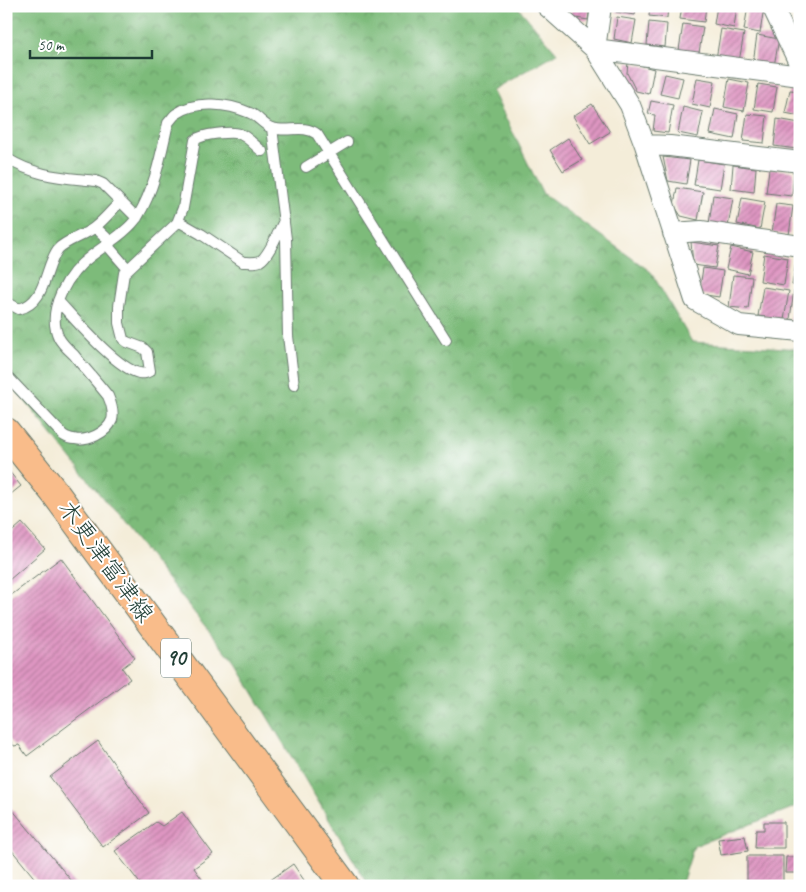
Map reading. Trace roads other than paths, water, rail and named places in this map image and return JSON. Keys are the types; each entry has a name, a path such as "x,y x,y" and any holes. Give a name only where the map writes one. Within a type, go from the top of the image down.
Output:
{"main road":[{"name":"木更津富津線","path":"6,432 55,493 344,886"}],"street":[{"path":"547,6 595,49 630,105 645,145 695,300 739,325 800,331"},
{"path":"595,49 601,6"},
{"path":"772,6 800,64"},
{"path":"595,49 800,76"},
{"path":"645,145 670,146 800,162"},
{"path":"673,233 700,231 800,246"}],"lane":[{"path":"6,375 62,435 75,440 89,439 102,432 112,420 112,406 108,396 59,338 56,324 56,309 60,292 74,272 89,257 109,244 137,218 149,193 168,122 176,114 202,105 220,105 251,113 272,128 310,129 317,134 446,340"},
{"path":"272,128 286,239 288,336 294,385"},
{"path":"58,301 114,358 134,372 147,373 150,370 147,352 143,348 123,339 119,323 124,273 127,268 178,221 195,140 199,136 207,134 240,134 262,152"},
{"path":"306,167 347,142"},
{"path":"6,158 30,171 46,176 96,181 103,184 137,218"},
{"path":"6,302 19,309 28,307 42,288 58,250 95,228 120,202"},
{"path":"178,221 202,234 243,262 251,262 260,260 266,255 284,221"},
{"path":"95,228 127,268"}]}
